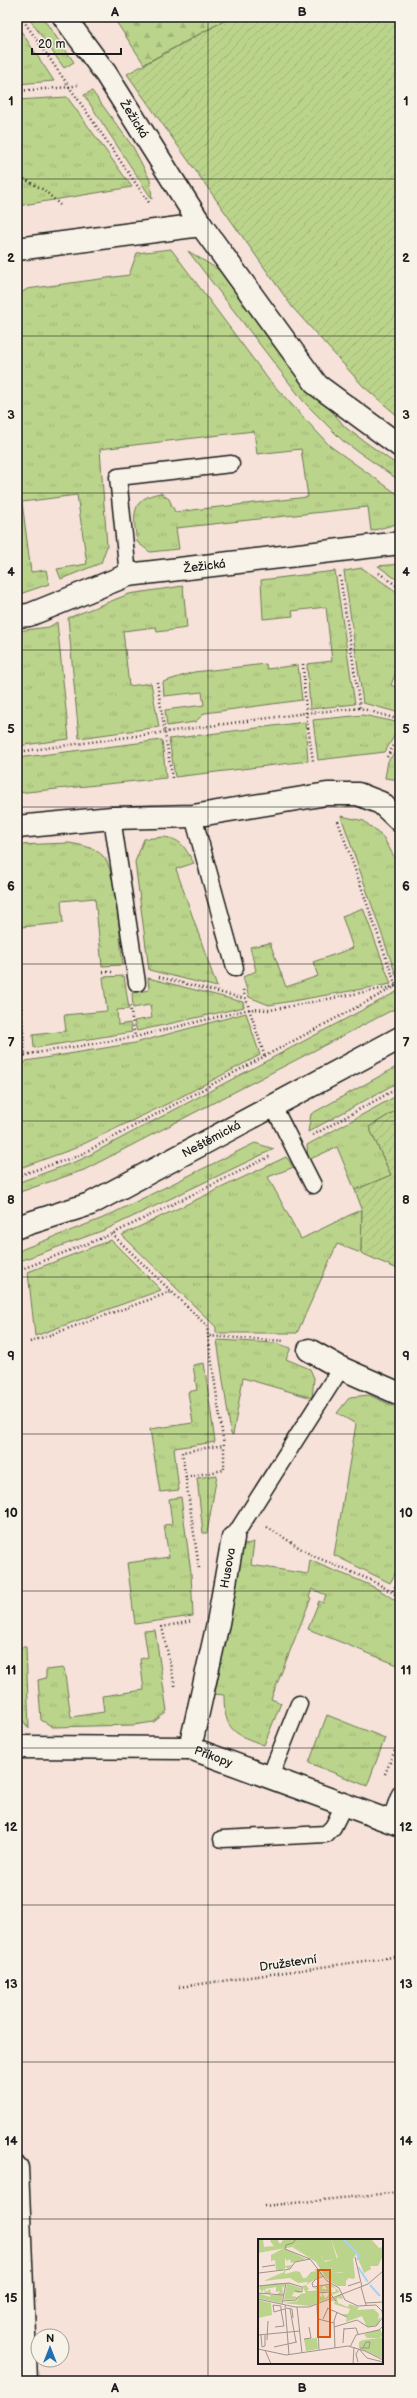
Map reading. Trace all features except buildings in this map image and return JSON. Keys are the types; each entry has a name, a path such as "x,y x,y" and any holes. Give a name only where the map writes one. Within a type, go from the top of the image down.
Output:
{"street":[{"name":"Žežická","path":"64,17 106,74 201,224 317,385 400,446"},
{"path":"17,249 201,224"},
{"name":"Žežická","path":"17,616 29,615 128,574 400,543"},
{"path":"17,827 112,818 194,816 327,794 358,794 381,803 400,821"},
{"name":"Neštěmická","path":"17,1227 90,1204 400,1038"},
{"path":"309,1350 341,1368 400,1394"},
{"name":"Husova","path":"190,1748 218,1622 233,1538"},
{"name":"Příkopy","path":"17,1747 190,1748 395,1823"},
{"path":"17,2168 26,2381"}],"lane":[{"path":"128,574 118,477 231,464"},
{"path":"194,816 235,968"},
{"path":"112,818 137,983"},
{"path":"273,1106 313,1185"},
{"name":"Husova","path":"233,1538 341,1368"},
{"path":"270,1777 299,1704"},
{"path":"395,1823 400,1794"},
{"path":"222,1838 326,1834 333,1827 344,1805"}],"path":[{"path":"21,17 150,205"},
{"path":"17,91 70,87 106,74"},
{"path":"17,175 44,190 60,205"},
{"path":"377,572 400,588"},
{"path":"340,573 360,708"},
{"path":"303,664 306,713 313,761"},
{"path":"157,682 172,778"},
{"path":"17,752 306,713 360,708 400,720"},
{"path":"387,757 400,735"},
{"path":"336,817 396,986"},
{"path":"17,956 25,1055 17,1066"},
{"path":"155,975 246,999"},
{"path":"17,1176 78,1156 265,1058 400,984"},
{"path":"17,1056 135,1037 250,1009 270,1010 396,986"},
{"path":"130,1000 135,1037"},
{"path":"250,1009 265,1058"},
{"path":"308,1138 400,1087"},
{"path":"17,1271 112,1234 278,1152"},
{"path":"112,1234 207,1326 224,1445 224,1470 186,1477"},
{"path":"30,1342 171,1292"},
{"path":"208,1336 285,1341 309,1350"},
{"path":"200,1573 182,1452 224,1445"},
{"path":"248,1515 311,1555 393,1591 400,1597"},
{"path":"393,1591 400,1577"},
{"path":"176,1688 162,1627 200,1619"},
{"path":"395,1750 398,1743"},
{"name":"Družstevní","path":"179,1987 400,1956"},
{"path":"264,2206 400,2192"}],"green space":[{"path":"28,17 42,17 74,62 64,68"},
{"path":"113,17 231,17 144,64"},
{"path":"231,17 400,17 400,418 363,386 293,308 127,74"},
{"path":"17,25 54,81 17,84"},
{"path":"92,91 133,147 150,180 152,199 84,95"},
{"path":"67,97 132,187 17,206 17,100"},
{"path":"171,249 268,379 330,446 400,496 400,523 371,531 368,507 176,528 179,549 150,552 137,542 135,516 139,504 144,499 151,495 161,493 169,499 175,512 308,497 301,449 257,454 254,431 100,449 107,546 101,563 61,579 57,569 87,564 77,495 22,502 31,572 46,570 49,584 17,595 17,296 27,289 129,275 137,253"},
{"path":"188,251 219,270 289,360 346,428 400,467 400,481 343,441 304,402"},
{"path":"400,564 400,582 378,566"},
{"path":"362,568 400,594 400,662 391,685 400,689 400,713 363,703 344,571"},
{"path":"335,571 355,704 310,709 307,664 332,661 326,607 292,611 293,616 263,619 261,580"},
{"path":"183,586 187,628 157,632 156,627 123,631 129,686 151,683 159,727 79,738 68,618 129,594"},
{"path":"57,622 69,739 17,746 17,631 49,627"},
{"path":"266,664 267,669 298,665 302,700 205,713 195,722 167,726 165,710 204,705 202,692 164,696 163,682 194,672"},
{"path":"363,715 396,722 400,726 385,752 318,760 313,720"},
{"path":"305,722 308,761 175,777 169,739"},
{"path":"162,740 166,778 17,793 17,758"},
{"path":"400,746 400,780 385,778 388,761"},
{"path":"341,816 364,821 383,837 400,867 400,977 397,978"},
{"path":"163,837 179,842 185,848 194,863 176,869 217,987 149,970 135,862 144,839"},
{"path":"69,843 96,850 103,856 107,863 114,890 123,965 102,966 95,898 61,901 63,923 21,927 17,895 17,845"},
{"path":"363,908 391,984 269,1005 249,997 243,977 256,971 250,947 270,943 286,987 318,976 313,962 353,948 342,916"},
{"path":"124,976 129,1009 117,1010 118,1025 130,1023 132,1032 34,1048 33,1035 66,1031 64,1015 107,1011 103,977"},
{"path":"148,978 243,1002 244,1007 137,1031 134,1021 152,1018 150,1005 133,1008 132,993 149,990"},
{"path":"400,990 400,1006 84,1170 17,1193 17,1183 80,1160"},
{"path":"246,1013 260,1055 173,1101 73,1149 17,1169 17,1073 26,1061 135,1043"},
{"path":"400,1065 400,1081 308,1132 311,1114"},
{"path":"400,1094 400,1108 369,1127 391,1175 355,1190 337,1147 308,1160 307,1145"},
{"path":"400,1108 400,1270 361,1253 362,1209 355,1190 391,1175 369,1127"},
{"path":"255,1143 274,1149 107,1229 17,1262 17,1253 23,1249 103,1218"},
{"path":"286,1157 294,1167 268,1177 301,1239 362,1209 361,1253 337,1244 297,1333 216,1333 216,1327 122,1235"},
{"path":"111,1240 161,1290 35,1336 28,1272"},
{"path":"217,1340 275,1343 291,1348 286,1359 310,1369 314,1378 312,1398 243,1378 233,1435 231,1434"},
{"path":"204,1363 215,1442 174,1448 179,1490 160,1492 150,1429 193,1423 188,1392 197,1390 193,1365"},
{"path":"369,1395 400,1409 400,1565 390,1583 334,1555 356,1424 337,1413 350,1397"},
{"path":"217,1475 207,1533 203,1533 197,1478"},
{"path":"181,1497 191,1573 193,1616 135,1624 127,1563 169,1557 164,1525 172,1524 169,1499"},
{"path":"254,1542 251,1565 308,1574 310,1560 380,1590 400,1605 400,1666 308,1629 319,1601 323,1603 326,1595 312,1589 309,1597 311,1598 271,1699 281,1703 264,1745 245,1738 233,1729 226,1716 224,1695 215,1694 240,1553 244,1545"},
{"path":"155,1630 167,1711 154,1722 133,1725 53,1727 41,1720 38,1680 46,1678 46,1670 64,1668 71,1717 104,1712 102,1696 144,1690 140,1659 148,1657 144,1631"},
{"path":"17,1647 26,1647 29,1729 17,1712"},
{"path":"327,1715 385,1738 367,1786 309,1763"}]}
